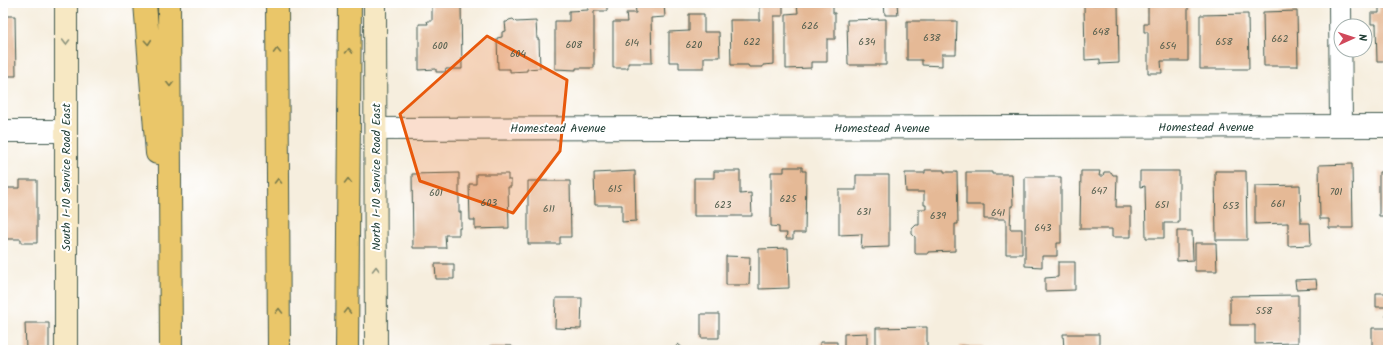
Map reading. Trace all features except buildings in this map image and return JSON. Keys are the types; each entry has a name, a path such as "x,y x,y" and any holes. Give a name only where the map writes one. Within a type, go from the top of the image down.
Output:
{"highway":[{"path":"145,3 170,323"},
{"path":"170,3 171,350"},
{"path":"277,3 279,350"},
{"path":"346,350 350,3"}],"street":[{"name":"South I-10 Service Road East","path":"66,3 66,350"},
{"name":"North I-10 Service Road East","path":"375,3 376,350"},
{"path":"1340,3 1341,126"},
{"name":"Homestead Avenue","path":"376,129 1388,126"},
{"path":"3,131 66,131"}],"highlighted area":[{"path":"487,36 567,80 560,151 513,213 420,181 400,114"}]}
